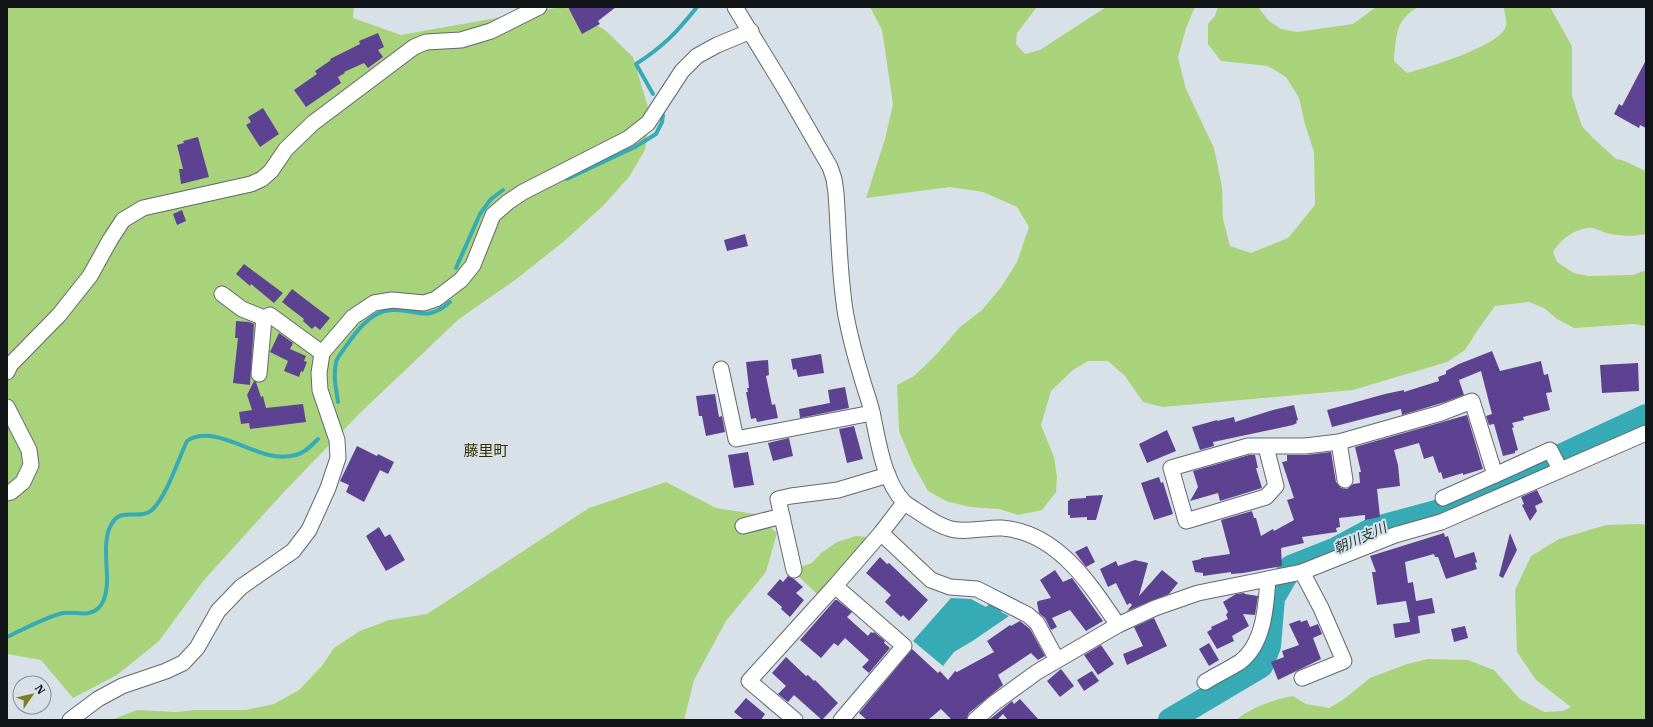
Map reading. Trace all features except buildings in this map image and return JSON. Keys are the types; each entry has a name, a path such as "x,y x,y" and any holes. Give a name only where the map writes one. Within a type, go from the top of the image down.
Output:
{"street":[{"path":"7,372 11,364 59,315 86,281 123,220 143,208 251,184 262,179 271,171 286,149 313,123 414,47 426,42 461,40 491,31 539,7"},
{"path":"735,7 751,31 830,167 834,179 838,208 846,317 872,413 878,446 888,475 904,503 928,519 950,529 1001,528 1017,530 1048,545 1064,557 1079,572 1094,590 1118,625"},
{"path":"70,720 98,699 116,689 166,671 183,663 197,648 218,611 241,587 293,551 309,530 328,488 338,458 336,440 320,390 319,372 322,353 353,317 374,303 392,300 424,303 436,299 461,280 469,270 493,215 508,202 523,192 629,138 648,123 682,72 697,56 718,44 751,31"},
{"path":"222,294 242,309 264,318 270,315 322,353"},
{"path":"259,374 264,318"},
{"path":"721,369 736,439 872,413"},
{"path":"1266,447 1276,486 1266,497 1186,521 1171,468 1248,446 1305,446 1339,442 1441,413 1472,401 1495,475"},
{"path":"7,407 28,450 30,465 23,482 11,492 7,493"},
{"path":"975,720 993,704 1037,672 1118,625 1155,608 1198,593 1299,574 1395,536 1441,522 1560,469 1646,433"},
{"path":"1339,442 1346,480"},
{"path":"1443,498 1550,450 1560,469"},
{"path":"794,570 778,499 838,490 888,475"},
{"path":"795,720 750,681 881,534 904,503"},
{"path":"743,526 782,516"},
{"path":"881,534 931,580 950,587 977,589 1028,615 1037,623 1057,660"},
{"path":"1299,574 1321,608 1344,661 1302,678"},
{"path":"1205,682 1240,661 1256,643 1260,634 1267,594 1272,578"},
{"path":"835,586 904,646 841,720"}],"green space":[{"path":"7,7 354,7 353,18 401,35 540,10 565,7 605,30 633,57 650,114 645,150 629,177 603,206 562,243 515,280 459,319 359,414 283,493 204,580 159,641 117,675 73,698 41,660 7,654"},
{"path":"870,7 1037,7 1017,33 1016,44 1025,54 1040,50 1106,7 1195,7 1186,28 1178,57 1186,89 1214,148 1222,187 1223,219 1230,246 1251,253 1288,238 1315,205 1314,152 1299,98 1286,77 1268,66 1221,61 1208,44 1208,24 1215,16 1218,7 1258,7 1269,21 1281,29 1297,32 1353,24 1376,7 1418,7 1410,12 1401,23 1396,37 1394,61 1407,73 1462,55 1491,41 1501,34 1506,26 1504,7 1550,7 1572,46 1572,96 1582,126 1616,159 1622,160 1646,171 1646,234 1636,236 1621,235 1588,228 1572,233 1560,243 1553,252 1557,262 1574,273 1589,276 1633,275 1646,270 1646,326 1634,324 1574,328 1557,319 1544,308 1529,302 1495,306 1465,350 1447,362 1353,390 1163,407 1143,402 1125,376 1108,361 1088,361 1073,370 1051,391 1041,425 1054,457 1057,477 1056,492 1042,510 1018,515 999,509 970,507 946,501 928,491 913,464 899,431 897,385 914,376 935,356 960,327 982,310 1002,286 1017,262 1029,227 1017,207 983,192 950,187 866,198 885,139 893,104 882,30"},
{"path":"666,482 716,508 755,514 777,533 766,572 726,621 694,680 684,720 111,720 137,710 176,712 194,710 246,710 274,704 299,690 321,667 334,648 360,631 389,620 427,614 589,508"},
{"path":"1606,525 1646,525 1646,720 1236,720 1249,711 1263,705 1293,696 1306,704 1329,708 1343,700 1370,678 1407,664 1428,659 1468,660 1494,670 1520,699 1544,712 1563,711 1571,707 1536,680 1517,652 1515,590 1531,556 1559,539"},
{"path":"856,536 867,537 817,594 792,570 812,563 821,553 837,542"}],"water":[{"path":"951,598 971,599 986,607 991,602 1002,609 1001,612 1009,616 954,652 943,666 913,641"}],"waterway":[{"path":"653,94 636,64 655,51 670,38 697,7"},
{"path":"567,179 635,147 656,134 662,122 663,115"},
{"path":"456,268 480,214 491,199 503,190"},
{"path":"338,402 335,377 337,360 353,336 364,324 377,314 384,311 401,310 422,314 434,312 450,302"},
{"name":"朝川支川","path":"1170,720 1261,666 1269,646 1273,598 1291,567 1334,550 1373,529 1447,509 1646,416"},
{"path":"7,637 49,617 63,613 88,613 96,610 102,604 107,587 106,544 111,525 115,519 120,516 148,513 153,509 168,486 187,441 196,437 217,437 272,456 293,456 308,448 318,439"}],"district":[{"name":"藤里町","path":"486,451"}]}
